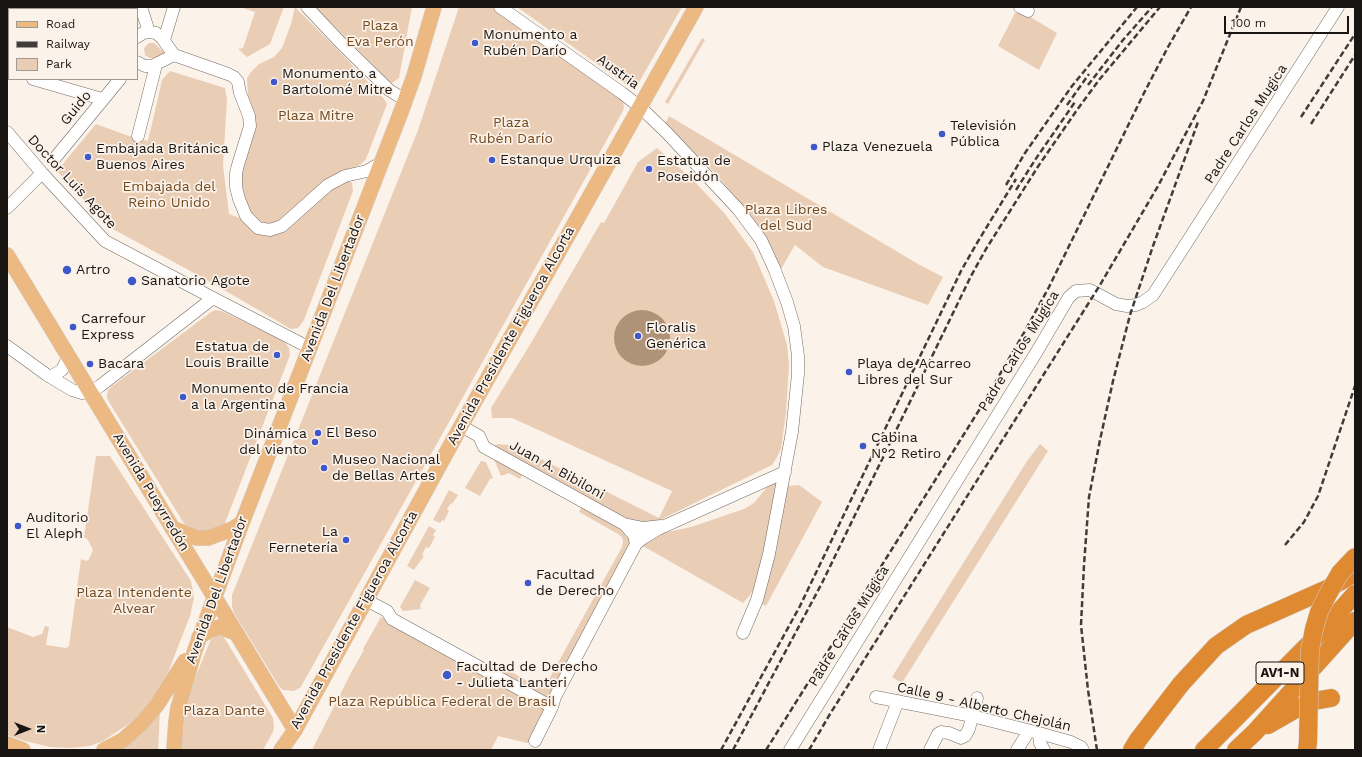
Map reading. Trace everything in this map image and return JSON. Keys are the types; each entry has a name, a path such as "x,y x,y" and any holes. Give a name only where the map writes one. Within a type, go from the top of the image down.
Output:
{"highway":[{"path":"1307,750 1310,650 1314,629 1319,612 1328,594 1340,573 1355,557"},
{"path":"1132,750 1142,734 1181,684 1216,646 1246,625 1324,591 1355,573"},
{"name":"AV1-N","path":"1204,750 1319,634 1355,594"},
{"name":"AV1-N","path":"1236,750 1255,732 1355,621"},
{"path":"1255,732 1296,709 1314,701 1331,698"}],"main road":[{"name":"Avenida Del Libertador","path":"174,750 178,708 197,643 405,100 434,7"},
{"name":"Avenida Presidente Figueroa Alcorta","path":"281,750 295,730 461,426 696,7"},
{"name":"Avenida Pueyrredón","path":"7,255 295,730"},
{"path":"172,528 197,538 208,538 232,529 242,523"},
{"path":"104,750 123,740 142,723 157,705 197,643 210,630 220,627 236,633"},
{"path":"7,744 23,750"}],"street":[{"path":"141,7 148,32"},
{"path":"164,40 174,7"},
{"path":"307,7 389,90 405,100"},
{"name":"Austria","path":"500,7 640,107 738,209 761,240 774,268 787,302 794,326 798,356 795,409 785,472 763,579 743,633"},
{"name":"Padre Carlos Mugica","path":"790,750 1036,353 1069,297 1076,291 1087,290 1096,293 1116,304 1127,306 1136,305 1153,295 1338,7"},
{"path":"138,36 148,32 156,33 164,40 174,55 228,74 234,77 238,82 249,116 250,126 237,169 236,187 238,200 246,216 258,228 270,230 282,226 328,185 345,176 367,171 381,163"},
{"path":"138,62 145,66 156,65 174,55"},
{"path":"138,136 156,65"},
{"path":"36,80 102,99"},
{"name":"Guido","path":"55,158 119,80"},
{"name":"Doctor Luis Agote","path":"7,132 42,173 105,241 310,348"},
{"path":"7,208 42,173"},
{"path":"7,346 50,377 78,392 90,392 100,386 213,298"},
{"path":"50,377 62,370 68,357"},
{"name":"Juan A. Bibiloni","path":"461,426 479,436 484,447 624,524 634,535 636,544"},
{"path":"535,741 555,698 636,544 643,538 666,526 785,472"},
{"path":"624,524 643,528 666,526"},
{"path":"366,600 387,611 392,620 552,707"},
{"name":"Calle 9 - Alberto Chejolán","path":"876,697 972,716 1071,742 1082,747 1083,750"},
{"path":"930,750 938,734 941,732 949,733 961,738 965,736 969,729 977,698"},
{"path":"879,750 898,701"},
{"path":"1017,750 1034,732 1044,750"}],"green space":[{"path":"240,7 284,7 270,44 247,57 238,49 243,48 255,12"},
{"name":"Plaza Mitre","path":"295,7 336,48 387,104 366,159 360,165 341,172 276,224 268,226 260,224 252,217 246,203 241,179 248,97 247,78 259,64 274,57 282,48 291,24"},
{"name":"Plaza Eva Perón","path":"315,7 412,7 399,78 392,83 388,80"},
{"name":"Plaza Rubén Darío","path":"459,7 492,7 623,101 623,111 301,687 294,691 283,690 279,686 234,613 232,606 232,595 418,130"},
{"path":"517,7 682,7 638,84 632,87 628,86"},
{"path":"1022,12 1057,33 1039,70 998,46 1015,13"},
{"path":"702,38 705,40 668,104 665,102"},
{"path":"149,43 154,43 165,53 164,57 150,58 145,55 144,48"},
{"name":"Embajada del Reino Unido","path":"170,71 225,88 227,100 223,166 229,214 242,219 254,232 269,236 284,232 327,193 341,183 349,181 352,183 353,191 304,320 298,328 291,329 207,280 109,227 57,171 96,124 148,141 162,80"},
{"name":"Plaza Libres del Sud","path":"669,116 918,264 943,277 928,305 823,267 795,245 781,269 765,236 749,213 716,174 665,124"},
{"path":"657,148 693,180 725,214 753,252 774,301 787,345 789,365 786,413 781,449 772,465 662,519 654,522 642,523 630,521 492,446 499,444 517,447 659,518 672,491 512,418 492,418 491,408 531,343 601,222 604,223 638,162"},
{"path":"215,310 222,311 284,341 289,348 290,355 225,523 223,526 202,533 185,525 109,402 107,394 111,387"},
{"path":"1040,444 1048,451 902,683 892,677 1027,461"},
{"name":"Plaza Intendente Alvear","path":"96,456 110,456 191,581 194,598 190,616 164,683 153,701 137,718 103,741 90,746 70,748 50,747 7,735 7,627 33,637 42,634 45,626 49,627 46,645 66,648 69,646 81,559 86,561 89,559 93,550 88,540 84,537"},
{"path":"494,459 522,475 520,479 509,473 501,476"},
{"path":"481,461 486,462 493,478 490,479 480,496 465,488"},
{"path":"781,480 760,580 743,603 643,546 648,539 654,535 691,527 744,509 754,503 767,487"},
{"path":"799,485 822,502 766,606 760,603 776,551 788,486"},
{"path":"449,490 458,495 447,509 449,511 444,521 442,520 440,523 433,520"},
{"path":"583,504 622,526 632,542 550,695 546,699 491,671 496,663 534,685 544,685 548,681 622,547 622,537 579,512"},
{"path":"429,526 436,530 433,535 435,537 429,548 426,547 422,555 424,556 414,570 407,566"},
{"path":"415,580 430,588 420,605 421,609 403,611 400,607"},
{"name":"Plaza República Federal de Brasil","path":"381,617 549,706 532,740 527,743 498,736 491,750 312,750 364,650 363,649"},
{"name":"Plaza Dante","path":"213,634 222,634 273,718 273,732 263,750 181,750 186,705 191,688"},
{"path":"160,711 158,750 117,750"}],"shaded area":[{"path":"642,310 653,313 662,318 667,327 670,338 667,349 662,358 653,363 642,366 631,363 622,358 617,349 614,338 617,327 622,318 631,313"}],"railway":[{"path":"1006,185 1025,153 1072,86 1137,7"},
{"path":"1088,85 1123,40 1152,7"},
{"path":"733,750 822,583 971,276 986,249 1039,165 1077,110 1099,80 1160,7"},
{"path":"766,750 981,407 1025,331 1049,287 1144,93 1191,7"},
{"path":"809,750 830,714 1100,285 1158,186 1203,101 1241,7"},
{"path":"1301,117 1355,34"},
{"path":"1311,124 1355,55"},
{"path":"1067,105 1089,74"},
{"path":"1016,190 1075,102"},
{"path":"1097,750 1088,690 1081,625 1089,497 1113,381 1130,315 1153,246 1198,122"},
{"path":"721,750 800,606 961,271 1016,179"},
{"path":"1285,545 1304,522 1318,496 1355,386"}],"place":[{"name":"Monumento a Rubén Darío","path":"475,43"},
{"name":"Monumento a Bartolomé Mitre","path":"274,82"},
{"name":"Televisión Pública","path":"942,134"},
{"name":"Plaza Venezuela","path":"814,147"},
{"name":"Embajada Británica Buenos Aires","path":"88,157"},
{"name":"Estanque Urquiza","path":"492,160"},
{"name":"Estatua de Poseidón","path":"649,169"},
{"name":"Artro","path":"67,270"},
{"name":"Sanatorio Agote","path":"132,281"},
{"name":"Carrefour Express","path":"73,327"},
{"name":"Floralis Genérica","path":"638,336"},
{"name":"Estatua de Louis Braille","path":"277,355"},
{"name":"Bacara","path":"90,364"},
{"name":"Playa de Acarreo Libres del Sur","path":"849,372"},
{"name":"Monumento de Francia a la Argentina","path":"183,397"},
{"name":"El Beso","path":"318,433"},
{"name":"Dinámica del viento","path":"315,442"},
{"name":"Cabina N°2 Retiro","path":"863,446"},
{"name":"Museo Nacional de Bellas Artes","path":"324,468"},
{"name":"Auditorio El Aleph","path":"18,526"},
{"name":"La Fernetería","path":"346,540"},
{"name":"Facultad de Derecho","path":"528,583"},
{"name":"Facultad de Derecho - Julieta Lanteri","path":"447,675"}]}
